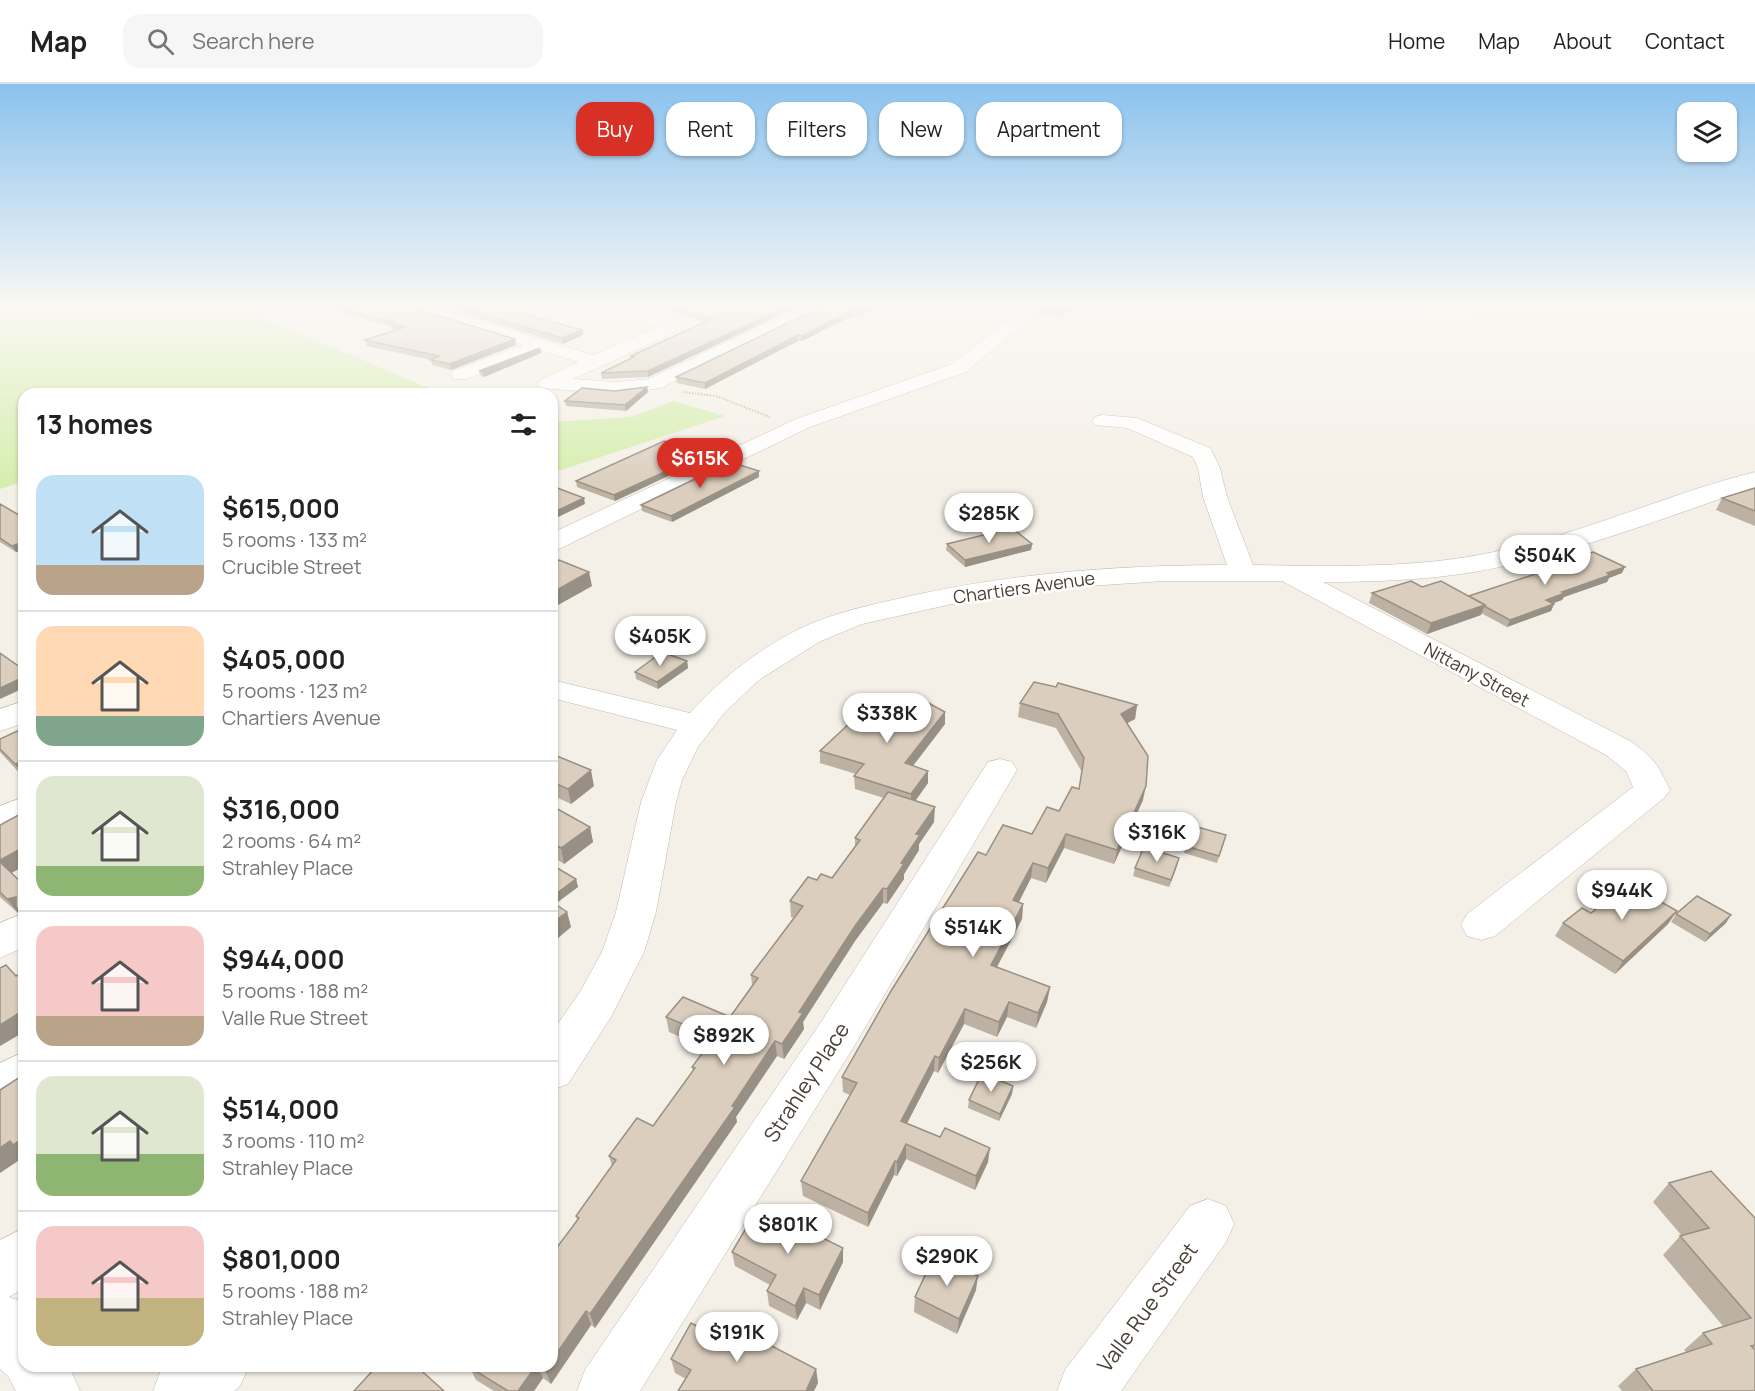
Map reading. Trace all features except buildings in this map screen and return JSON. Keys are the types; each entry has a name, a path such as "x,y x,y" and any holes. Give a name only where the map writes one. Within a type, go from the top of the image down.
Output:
{"street":[{"path":"460,375 483,366"},
{"path":"584,366 546,385 644,387 663,381 694,366"},
{"path":"558,540 795,427 961,366"},
{"path":"1102,421 1130,422 1202,453 1209,468 1215,497 1243,573"},
{"name":"Chartiers Avenue","path":"558,1061 598,1001 629,935 646,871 658,805 674,759 698,725 726,692 755,668 818,632 852,618 929,601 1047,581 1128,574 1370,574 1454,567 1540,549 1755,479"},
{"name":"Nittany Street","path":"1288,574 1618,748 1641,765 1652,790 1481,925"},
{"path":"558,690 698,725"},
{"path":"0,721 18,714"},
{"name":"Strahley Place","path":"606,1391 837,1035 1000,770"},
{"path":"0,942 18,932"},
{"path":"0,1088 18,1076"},
{"name":"Valle Rue Street","path":"1086,1391 1208,1224"},
{"path":"0,1273 18,1260"},
{"path":"0,1321 18,1346"},
{"path":"37,1372 51,1391"},
{"path":"182,1391 211,1372"}],"path":[{"path":"644,387 716,396 795,427"}],"green space":[{"path":"0,366 377,366 429,388 18,388 18,483 0,489"},
{"path":"673,401 725,416 558,471 558,422 631,417"}]}
